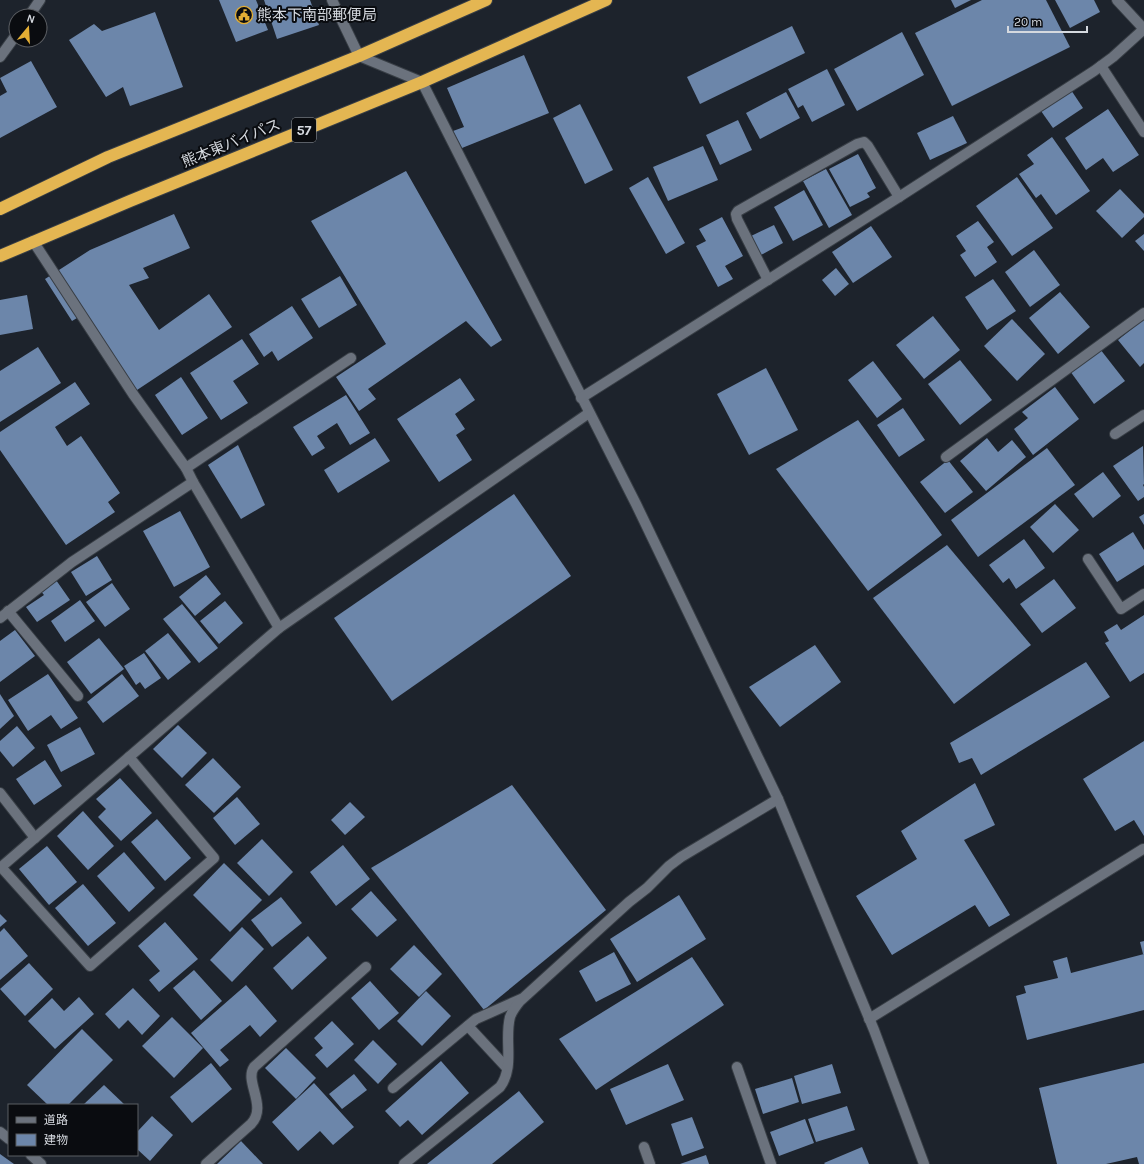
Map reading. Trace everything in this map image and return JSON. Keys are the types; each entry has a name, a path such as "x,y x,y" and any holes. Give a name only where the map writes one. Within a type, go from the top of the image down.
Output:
{"highway":[{"path":"0,209 108,157 359,56 486,0"},
{"name":"熊本東バイパス","path":"0,256 33,241 422,82 606,0"}],"street":[{"path":"332,0 359,56 422,82 636,504 778,799 869,1019 924,1164"},
{"path":"581,398 899,197 1102,66 1144,29 1117,0"},
{"path":"0,57 8,46"},
{"path":"1102,66 1144,132"},
{"path":"768,280 737,218 736,214 738,211 857,144 864,142 868,146 899,197"},
{"path":"33,241 134,394 186,468 279,628"},
{"path":"946,457 1144,313"},
{"path":"186,468 351,358"},
{"path":"129,757 214,858 90,966 0,868 35,838 129,757 279,628 589,413"},
{"path":"1115,434 1144,414"},
{"path":"0,618 72,562 193,482"},
{"path":"1088,559 1121,609 1144,594"},
{"path":"8,611 78,696"},
{"path":"0,793 35,838"},
{"path":"404,1164 500,1087 505,1080 507,1068 510,1016 524,997 680,857 778,799"},
{"path":"869,1019 1143,849"},
{"path":"206,1164 251,1124 257,1116 257,1107 251,1074 254,1066 366,967"},
{"path":"393,1088 476,1018 524,997"},
{"path":"468,1026 507,1068"},
{"path":"737,1067 771,1164"},
{"path":"0,1132 8,1138"},
{"path":"644,1147 650,1164"}],"building":[{"name":"熊本下南部郵便局","path":"219,0 256,0 268,30 236,42"},
{"path":"264,0 310,0 319,25 277,39"},
{"path":"951,0 971,0 955,8"},
{"path":"982,0 1046,0 1070,47 952,106 915,33"},
{"path":"1055,0 1094,0 1100,12 1070,28"},
{"path":"155,12 183,87 130,106 123,87 106,97 69,40 94,24 102,31"},
{"path":"792,26 805,53 700,104 687,77"},
{"path":"902,32 924,75 857,111 834,69"},
{"path":"524,55 549,113 462,148 453,131 464,127 447,88"},
{"path":"31,61 57,107 0,138 0,96 7,92 0,78"},
{"path":"827,69 845,105 812,122 803,105 798,108 788,89"},
{"path":"1071,90 1083,108 1053,128 1041,111"},
{"path":"786,92 800,118 760,139 746,113"},
{"path":"580,104 613,170 585,184 553,118"},
{"path":"1108,109 1139,155 1113,172 1103,158 1086,170 1065,138"},
{"path":"953,116 967,143 930,160 917,133"},
{"path":"738,120 752,150 720,165 706,135"},
{"path":"1052,137 1090,191 1056,215 1041,194 1036,198 1019,174 1034,164 1027,155"},
{"path":"703,146 718,180 668,201 653,167"},
{"path":"858,154 876,188 867,193 870,197 850,207 829,169"},
{"path":"826,169 852,215 829,228 803,181"},
{"path":"406,171 502,340 491,347 466,321 368,389 376,399 359,411 336,377 386,344 311,221"},
{"path":"648,177 685,243 666,254 629,188"},
{"path":"1017,177 1053,228 1012,256 976,206"},
{"path":"1120,189 1144,214 1144,217 1122,238 1096,211"},
{"path":"804,190 823,225 793,241 774,207"},
{"path":"174,214 190,248 143,268 149,278 129,285 159,330 209,294 232,327 134,392 77,318 72,321 45,279 90,250"},
{"path":"722,217 743,256 725,266 733,279 718,287 696,246 706,241 699,229"},
{"path":"978,221 994,242 987,247 997,262 975,277 960,255 966,251 956,236"},
{"path":"774,225 783,243 761,255 751,236"},
{"path":"871,226 892,257 853,283 832,252"},
{"path":"1144,234 1144,251 1135,241"},
{"path":"1034,250 1060,285 1030,307 1005,272"},
{"path":"836,268 849,284 835,296 822,280"},
{"path":"340,276 357,305 319,328 301,299"},
{"path":"993,279 1016,311 987,330 965,297"},
{"path":"1060,292 1090,327 1058,354 1029,318"},
{"path":"27,295 33,329 0,335 0,300"},
{"path":"292,306 313,338 278,361 272,351 264,357 249,334"},
{"path":"933,316 960,350 924,379 896,345"},
{"path":"1012,319 1045,354 1017,381 984,346"},
{"path":"1144,319 1144,363 1140,367 1118,340"},
{"path":"242,339 259,364 233,381 248,403 221,420 190,373"},
{"path":"38,347 61,383 0,422 0,371"},
{"path":"1100,349 1125,381 1094,404 1070,371"},
{"path":"960,360 992,400 960,425 928,384"},
{"path":"873,361 902,399 877,418 848,380"},
{"path":"766,368 798,430 749,455 717,394"},
{"path":"181,377 208,418 182,435 155,395"},
{"path":"460,378 475,400 455,414 465,429 456,435 472,460 439,482 397,419"},
{"path":"75,382 90,404 55,427 67,446 81,436 120,493 108,502 115,512 66,545 0,450 0,432"},
{"path":"1055,387 1079,419 1033,455 1014,429 1028,418 1022,412"},
{"path":"346,395 370,433 350,445 337,423 317,436 325,448 312,456 293,427"},
{"path":"903,408 925,440 899,457 877,425"},
{"path":"858,420 942,535 868,591 776,469"},
{"path":"375,438 390,461 338,493 324,470"},
{"path":"987,438 998,452 1012,440 1026,457 986,491 960,461"},
{"path":"238,445 265,505 241,519 208,465"},
{"path":"1143,446 1144,497 1138,501 1113,466"},
{"path":"1047,448 1075,485 978,557 951,520"},
{"path":"948,460 973,492 945,513 920,482"},
{"path":"1103,472 1121,496 1093,518 1074,494"},
{"path":"514,494 571,576 392,701 334,618"},
{"path":"1055,504 1079,530 1053,553 1030,527"},
{"path":"180,511 210,567 174,587 143,531"},
{"path":"1144,514 1144,525 1139,517"},
{"path":"1133,532 1144,550 1144,565 1117,582 1099,554"},
{"path":"1024,539 1045,568 1016,589 1009,578 1003,583 989,565"},
{"path":"947,545 1031,645 954,704 873,598"},
{"path":"97,556 112,580 86,596 71,572"},
{"path":"206,575 221,594 195,616 179,597"},
{"path":"1054,579 1076,608 1042,633 1020,604"},
{"path":"56,580 70,600 37,622 26,607 44,595 40,590"},
{"path":"112,583 130,609 105,627 86,602"},
{"path":"80,600 95,621 65,642 51,621"},
{"path":"225,601 243,623 219,644 200,621"},
{"path":"182,604 218,648 199,663 163,619"},
{"path":"1144,615 1144,673 1130,682 1105,643 1109,641 1104,632 1117,624 1121,630"},
{"path":"15,630 35,656 0,682 0,641"},
{"path":"168,633 191,662 168,680 145,651"},
{"path":"99,638 124,669 91,694 67,662"},
{"path":"815,645 841,682 780,727 749,687"},
{"path":"144,653 161,678 145,689 140,682 136,685 124,666"},
{"path":"1086,662 1110,697 981,775 972,758 959,763 950,743"},
{"path":"48,674 78,718 61,729 51,715 28,731 8,700"},
{"path":"122,674 139,696 103,723 87,702"},
{"path":"0,694 14,716 0,729"},
{"path":"178,725 207,753 182,778 153,749"},
{"path":"17,726 35,748 13,767 0,751 0,741"},
{"path":"80,727 95,754 61,772 47,745"},
{"path":"1144,741 1144,836 1134,820 1115,831 1083,779"},
{"path":"213,758 241,787 214,813 185,785"},
{"path":"45,760 62,786 34,805 16,779"},
{"path":"120,778 152,813 121,841 98,817 106,809 96,799"},
{"path":"975,783 995,825 964,840 1010,915 989,927 975,905 892,955 856,896 917,859 901,831"},
{"path":"512,785 606,910 484,1010 371,868"},
{"path":"237,797 260,824 235,845 213,818"},
{"path":"350,802 365,817 345,835 331,820"},
{"path":"83,811 114,846 88,870 57,836"},
{"path":"157,819 191,858 165,881 131,842"},
{"path":"262,839 293,872 269,896 237,863"},
{"path":"343,845 370,879 336,906 310,872"},
{"path":"47,846 77,882 49,905 19,869"},
{"path":"124,852 155,888 129,912 97,876"},
{"path":"224,863 262,900 230,932 193,895"},
{"path":"83,884 116,923 88,946 55,908"},
{"path":"371,891 397,920 377,937 351,909"},
{"path":"679,895 706,939 637,982 610,939"},
{"path":"281,897 302,923 272,947 251,920"},
{"path":"0,914 7,921 0,927"},
{"path":"165,922 198,959 159,992 149,980 160,971 138,946"},
{"path":"242,927 264,949 232,982 210,960"},
{"path":"4,928 28,956 0,980 0,932"},
{"path":"308,936 327,958 292,990 273,968"},
{"path":"1144,941 1144,954 1143,954 1140,942"},
{"path":"414,945 442,974 419,997 390,969"},
{"path":"614,952 631,984 596,1002 579,971"},
{"path":"1144,954 1144,1010 1027,1040 1016,996 1026,993 1024,986 1058,978 1053,961 1067,957 1071,973"},
{"path":"692,957 724,1005 596,1090 559,1039"},
{"path":"29,963 53,989 25,1016 0,989"},
{"path":"194,970 222,1001 201,1020 173,988"},
{"path":"370,981 399,1013 379,1030 351,998"},
{"path":"246,985 277,1021 260,1037 250,1025 220,1050 229,1060 220,1067 191,1033"},
{"path":"133,988 160,1016 142,1035 128,1020 119,1029 105,1014"},
{"path":"426,991 451,1016 422,1046 397,1021"},
{"path":"79,997 94,1014 55,1049 28,1021 52,998 64,1011"},
{"path":"172,1017 203,1048 174,1078 142,1046"},
{"path":"332,1021 354,1044 327,1068 315,1055 323,1048 314,1038"},
{"path":"82,1029 113,1060 69,1104 47,1104 27,1085"},
{"path":"373,1040 397,1064 378,1084 354,1060"},
{"path":"286,1048 316,1078 296,1099 265,1068"},
{"path":"441,1061 469,1093 422,1135 408,1120 400,1127 385,1111"},
{"path":"211,1063 232,1089 192,1123 170,1097"},
{"path":"1144,1063 1144,1164 1139,1164 1137,1157 1106,1164 1057,1164 1039,1088"},
{"path":"668,1064 684,1100 626,1125 610,1089"},
{"path":"832,1064 841,1093 802,1104 794,1076"},
{"path":"354,1074 367,1090 342,1109 329,1094"},
{"path":"792,1078 799,1102 763,1114 755,1089"},
{"path":"314,1083 354,1127 333,1145 320,1131 298,1151 272,1122"},
{"path":"104,1085 124,1104 84,1104"},
{"path":"519,1091 544,1122 492,1164 427,1164"},
{"path":"847,1106 855,1130 816,1142 808,1119"},
{"path":"152,1116 173,1135 150,1161 138,1150 138,1131"},
{"path":"692,1117 704,1148 682,1156 671,1124"},
{"path":"805,1119 814,1143 779,1156 770,1132"},
{"path":"241,1141 263,1164 217,1164"},
{"path":"862,1147 869,1164 824,1163"},
{"path":"0,1154 14,1164 0,1164"},
{"path":"706,1155 709,1164 680,1164"}],"place":[{"name":"熊本下南部郵便局","path":"244,15"}]}
